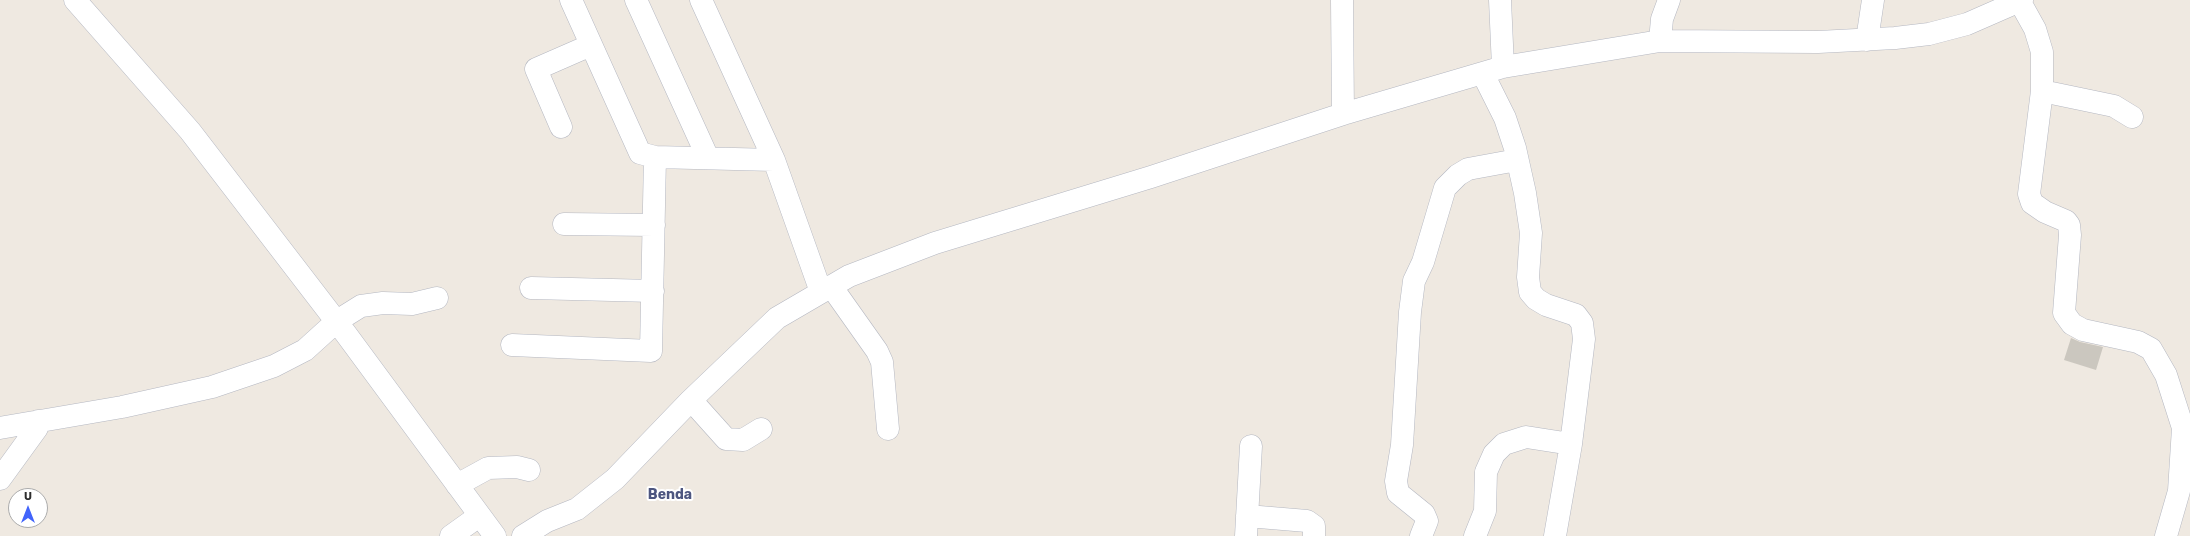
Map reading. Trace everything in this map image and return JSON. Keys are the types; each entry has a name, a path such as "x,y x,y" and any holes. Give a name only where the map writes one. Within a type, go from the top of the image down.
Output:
{"street":[{"path":"75,0 190,131 337,321 456,485 495,536"},
{"path":"571,0 640,153 655,157 774,160"},
{"path":"636,0 708,158"},
{"path":"701,0 774,160 826,289 877,352 882,362 888,429"},
{"path":"1342,0 1343,114"},
{"path":"1500,0 1493,71 1517,160 1531,233 1528,277 1530,292 1536,299 1546,305 1576,315 1582,323 1584,340 1571,444 1555,536"},
{"path":"1660,40 1662,19 1669,0"},
{"path":"1867,40 1873,0"},
{"path":"522,536 547,521 578,509 615,479 690,400 777,318 849,276 935,243 1151,177 1343,114 1493,71 1660,40 1818,42 1867,40 1929,34 1967,24 2021,1 2035,29 2042,52 2042,91 2029,194 2032,203 2045,212 2066,221 2069,225 2070,235 2064,313 2072,324 2083,330 2138,342 2151,349 2166,375 2186,428 2179,491 2166,536"},
{"path":"561,127 536,69 591,45"},
{"path":"2042,91 2114,106 2132,117"},
{"path":"512,345 651,351 655,157"},
{"path":"1421,536 1428,521 1424,514 1398,493 1396,482 1402,445 1414,281 1425,257 1445,188 1458,175 1468,169 1517,160"},
{"path":"564,224 654,225"},
{"path":"531,288 653,291"},
{"path":"0,428 122,407 219,385 274,366 305,350 337,321 361,306 383,303 412,304 437,298"},
{"path":"690,400 726,439 743,440 761,428"},
{"path":"0,479 37,428 38,421"},
{"path":"1475,536 1485,512 1486,472 1494,454 1504,444 1526,437 1571,444"},
{"path":"1251,446 1246,526 1306,521 1314,526 1314,536"},
{"path":"456,485 488,468 517,467 529,470"},
{"path":"451,536 479,516"}],"building":[{"path":"2071,338 2080,342 2103,347 2096,370 2064,360"}],"district":[{"name":"Benda","path":"670,495"}]}
